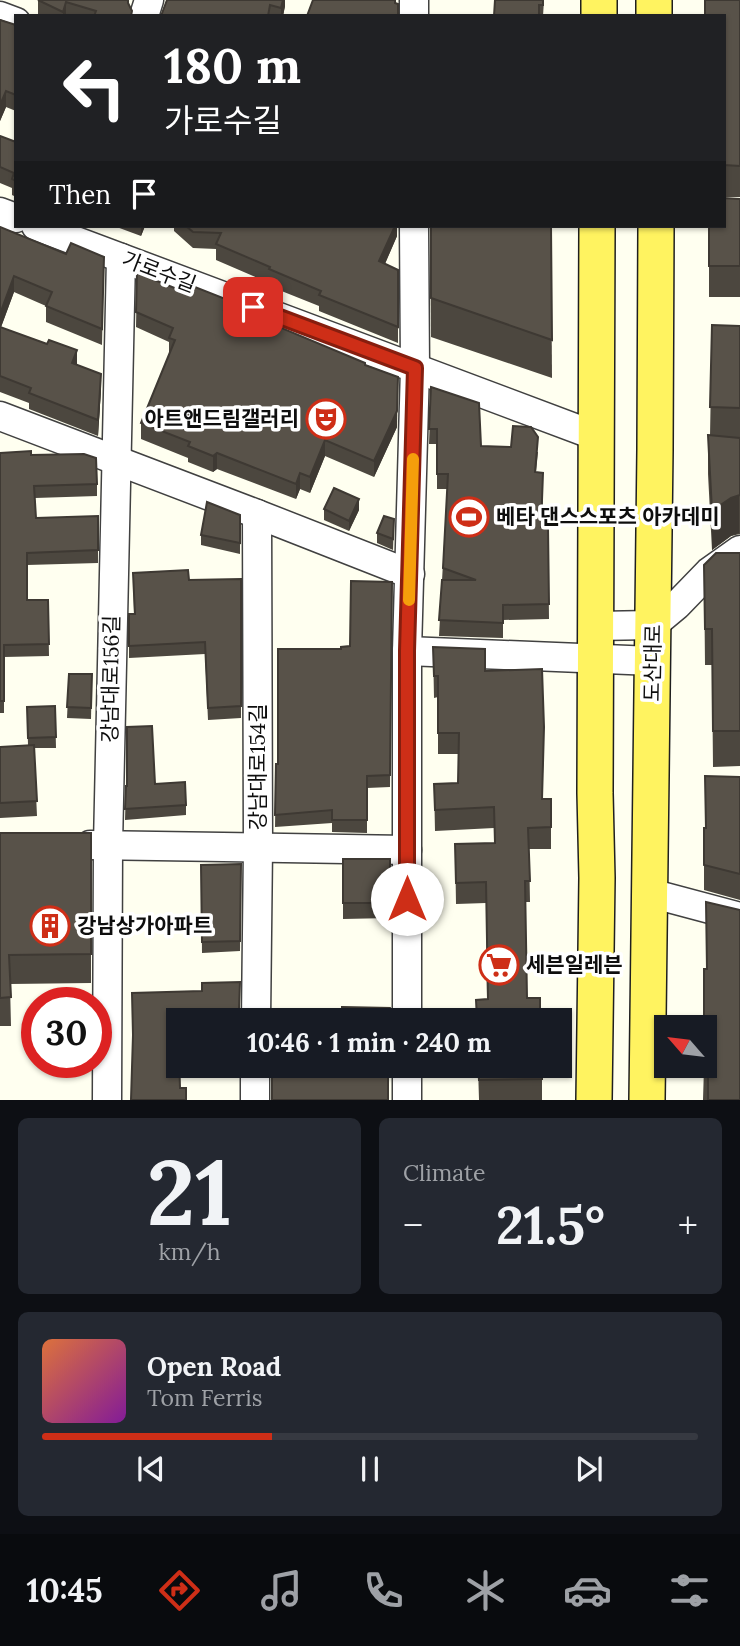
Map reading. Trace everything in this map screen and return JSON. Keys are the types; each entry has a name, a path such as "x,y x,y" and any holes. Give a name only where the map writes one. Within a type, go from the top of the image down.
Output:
{"main road":[{"path":"591,228 596,436 597,878 594,1100"},
{"name":"도산대로","path":"647,1100 656,228"}],"street":[{"name":"가로수길","path":"48,228 65,231 121,258 596,436"},
{"path":"407,1008 407,651 415,368 414,228"},
{"name":"강남대로156길","path":"107,1100 107,845 121,258"},
{"path":"0,416 410,574"},
{"name":"강남대로154길","path":"256,1008 257,514"},
{"path":"407,651 596,643 653,625 709,572 740,550"},
{"path":"596,643 653,661"},
{"path":"67,845 407,850"},
{"path":"650,893 740,917"},
{"path":"255,1078 255,1100"},
{"path":"407,1078 407,1100"}],"building":[{"path":"38,0 128,0 132,11 131,14 95,14 96,11 66,2 63,12"},
{"path":"167,0 283,0 281,8 270,5 268,14 162,14"},
{"path":"313,0 395,0 398,4 398,14 308,14"},
{"path":"495,0 543,0 543,5 539,5 539,14 494,14"},
{"path":"705,0 740,0 740,166 726,165 726,14 705,14"},
{"path":"0,20 14,24 14,94 6,91 0,105"},
{"path":"0,136 14,141 14,173 0,167"},
{"path":"726,198 740,199 740,266 709,266 709,228 726,228"},
{"path":"0,227 66,254 71,243 104,257 102,329 46,306 52,292 14,276 0,314"},
{"path":"188,228 394,228 379,261 398,270 398,327 319,295 321,291 216,244 221,233 193,232"},
{"path":"431,228 551,228 552,340 431,298"},
{"path":"137,273 187,293 190,285 228,300 224,310 276,330 277,326 398,377 397,411 374,461 325,440 310,477 300,473 296,484 217,453 213,456 188,446 190,442 141,423 175,340 169,338 173,328 136,312"},
{"path":"712,325 740,326 740,408 710,407"},
{"path":"0,327 47,344 49,340 77,350 72,363 101,374 98,420 29,393 31,388 0,376"},
{"path":"431,387 479,403 481,446 511,447 513,426 531,427 538,437 535,472 543,473 541,527 548,527 549,604 503,605 503,623 439,620 442,580 476,580 443,568 448,474 437,474 437,429 429,429"},
{"path":"708,435 740,438 740,495 712,511"},
{"path":"31,451 31,455 84,454 96,458 97,484 34,486 36,518 98,516 98,550 27,553 27,600 48,600 49,644 4,645 4,701 0,701 0,453"},
{"path":"334,488 359,499 349,521 324,509"},
{"path":"207,502 240,515 240,543 201,535"},
{"path":"384,516 394,519 393,539 377,533"},
{"path":"716,553 740,553 740,731 713,731 712,629 705,629 704,565"},
{"path":"188,570 189,580 241,579 241,706 208,708 205,642 129,646 129,614 135,614 133,573"},
{"path":"351,581 392,582 390,775 367,776 367,820 332,820 332,810 275,815 278,649 341,649 350,646"},
{"path":"433,647 485,649 485,671 542,669 542,799 551,799 551,827 528,828 530,881 525,881 527,998 540,998 540,1008 476,1008 476,1000 488,999 486,882 456,883 455,844 495,843 494,807 435,810 434,784 458,783 459,733 438,733 438,676 434,676"},
{"path":"69,674 92,674 91,708 67,707"},
{"path":"55,706 56,737 28,738 27,707"},
{"path":"152,726 155,784 185,782 186,805 125,809 127,727"},
{"path":"34,745 37,801 0,803 0,747"},
{"path":"705,776 740,777 740,874 704,865"},
{"name":"강남상가아파트","path":"0,833 91,833 91,954 9,955 11,997 0,998"},
{"path":"343,859 390,859 390,903 343,903"},
{"path":"241,864 240,941 202,942 201,865"},
{"path":"706,902 740,910 740,1100 708,1100 708,1078 718,1078 718,1015 704,1015 704,969 707,969"},
{"path":"240,982 239,1008 166,1008 166,1078 180,1078 180,1088 186,1088 186,1100 131,1100 132,993 202,991 202,983"},
{"path":"272,1078 388,1078 388,1100 272,1100"},
{"path":"479,1078 542,1078 542,1079"}],"slow traffic":[{"path":"409,600 413,459"}],"place":[{"name":"아트앤드림갤러리","path":"326,419"},
{"name":"베타 댄스스포츠 아카데미","path":"469,517"},
{"name":"강남상가아파트","path":"50,926"},
{"name":"세븐일레븐","path":"499,965"}],"route":[{"path":"253,307 415,368 407,651 407,899"}]}
